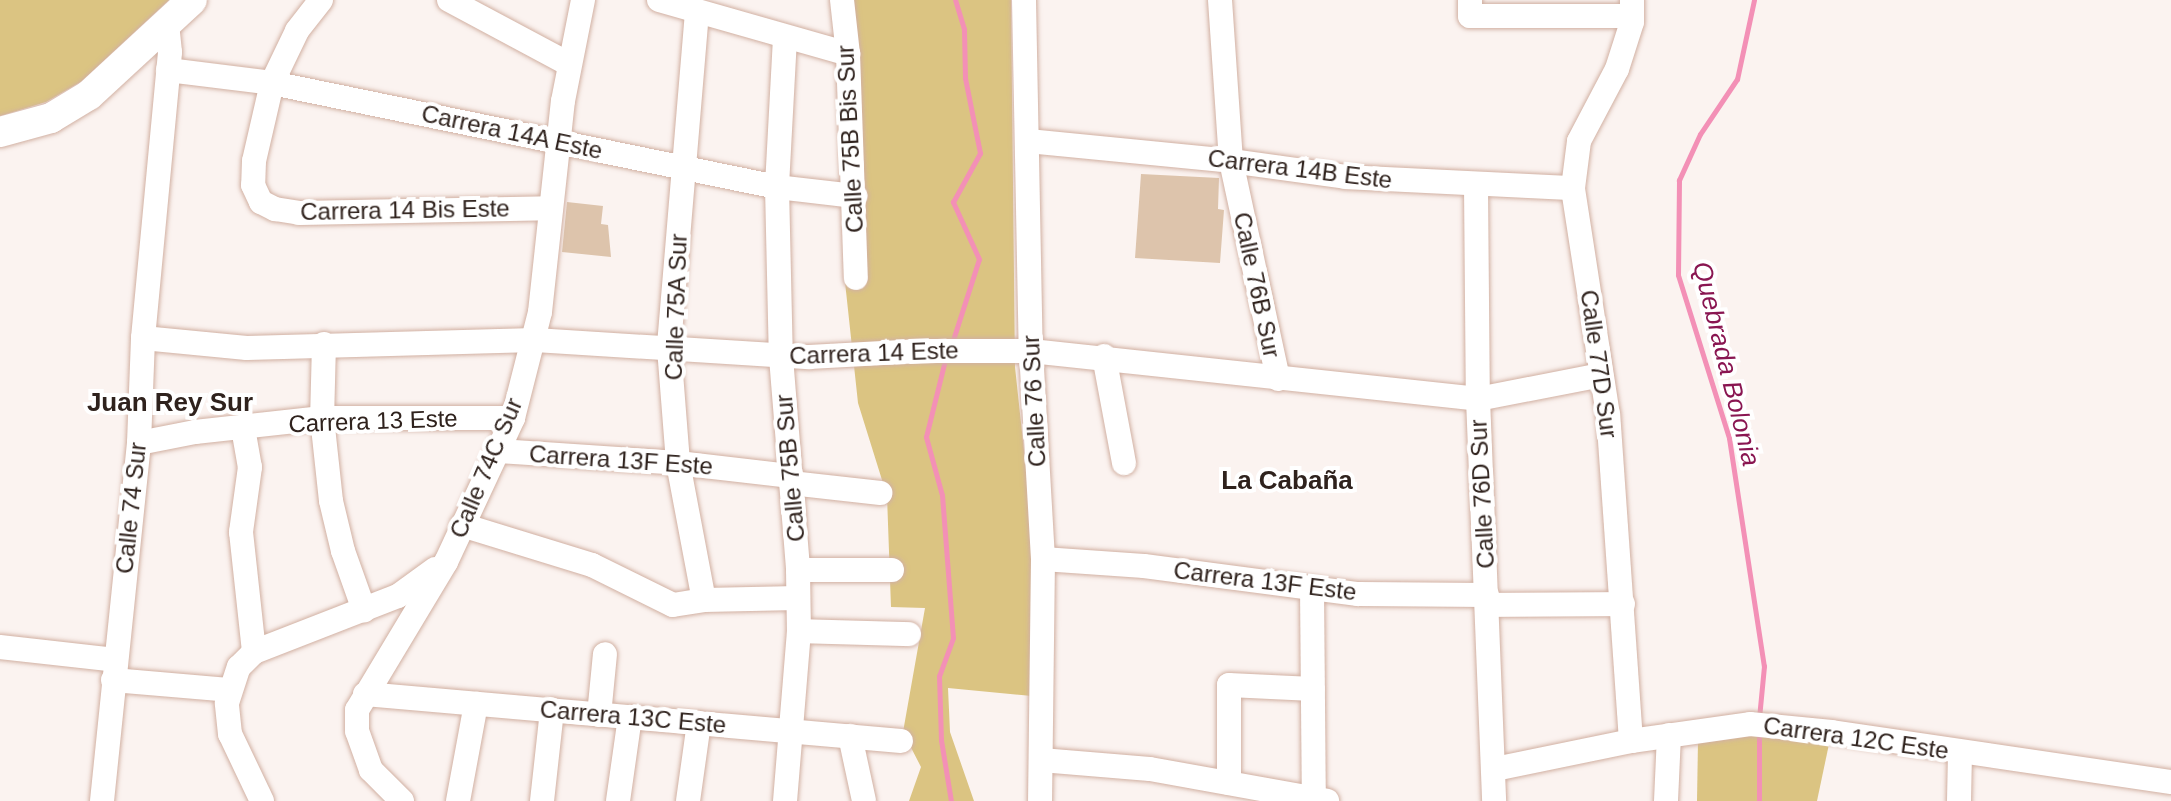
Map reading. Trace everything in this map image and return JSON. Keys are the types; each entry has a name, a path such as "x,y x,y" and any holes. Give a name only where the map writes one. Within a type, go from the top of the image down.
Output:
{"main road":[{"path":"0,132 31,125 89,95 192,0"}],"street":[{"path":"272,83 292,40 321,0"},
{"path":"449,0 569,64"},
{"name":"Calle 74C Sur","path":"400,800 371,770 357,731 357,710 446,562 513,418 535,340 558,140 569,64 583,0"},
{"path":"659,0 708,10 785,38 848,54"},
{"name":"Calle 75B Bis Sur","path":"842,0 848,54 856,278"},
{"name":"Calle 76 Sur","path":"1024,0 1031,351 1043,559 1040,801"},
{"name":"Calle 76B Sur","path":"1220,0 1231,161 1278,379"},
{"path":"1470,8 1632,8"},
{"name":"Calle 77D Sur","path":"1631,741 1608,415 1573,188 1579,141 1617,69 1632,8"},
{"name":"Calle 75A Sur","path":"704,600 678,463 669,348 683,167 708,10"},
{"name":"Calle 74 Sur","path":"102,801 139,443 143,338 170,42 167,23"},
{"name":"Calle 75B Sur","path":"785,38 777,187 781,357 798,570 799,631 785,801"},
{"name":"Carrera 14A Este","path":"168,70 272,83 777,187 855,196"},
{"name":"Carrera 14 Bis Este","path":"272,83 254,161 253,185 261,202 275,209 299,213 551,208"},
{"name":"Carrera 14B Este","path":"1028,141 1231,161 1346,177 1476,186 1573,188"},
{"name":"Calle 76D Sur","path":"1476,186 1478,399 1494,801"},
{"name":"Carrera 14 Este","path":"143,338 247,348 535,340 781,357 972,349 1031,351 1104,356 1278,379 1478,399 1601,375"},
{"path":"324,344 322,418 331,501 343,551 364,610"},
{"path":"1104,356 1124,463"},
{"name":"Carrera 13 Este","path":"139,443 322,418 513,418"},
{"path":"243,428 250,467 241,532 254,652"},
{"name":"Carrera 13F Este","path":"499,451 678,463 880,493"},
{"path":"462,525 592,565 673,605 704,600 798,598"},
{"name":"Carrera 13F Este","path":"1043,559 1144,566 1400,597 1487,600"},
{"path":"262,801 230,734 227,703 239,667 254,652 398,596 446,562"},
{"path":"798,570 892,570"},
{"path":"1312,588 1314,801"},
{"path":"1487,600 1623,604"},
{"path":"799,631 909,634"},
{"path":"0,647 229,690"},
{"path":"599,715 605,654"},
{"path":"1244,791 1229,685 1313,689"},
{"name":"Carrera 13C Este","path":"365,694 901,741"},
{"path":"458,801 476,704"},
{"path":"542,801 552,710"},
{"path":"618,801 630,717"},
{"path":"688,801 699,723"},
{"name":"Carrera 12C Este","path":"1495,769 1631,741 1760,724 2171,782"},
{"path":"1666,801 1669,735"},
{"path":"850,736 864,801"},
{"path":"1959,801 1960,753"},
{"path":"1041,760 1150,769 1244,791 1327,801"}],"shaded area":[{"path":"0,0 169,0 82,81 46,102 0,116"},
{"path":"849,0 1011,0 1015,367 1034,544 1032,696 948,688 950,732 974,801 909,801 921,767 903,732 925,608 891,607 887,496 858,403 845,282 862,282"},
{"path":"1773,732 1829,744 1817,801 1697,801 1698,741"}],"building":[{"path":"1141,174 1219,178 1218,209 1224,210 1220,263 1135,258"},
{"path":"567,202 603,206 601,224 608,225 611,257 562,252"}],"waterway":[{"path":"952,343 979,259 953,202 980,153 965,78 964,29 955,0"},
{"name":"Quebrada Bolonia","path":"1754,0 1737,79 1700,134 1679,180 1678,275 1729,438 1764,666 1759,718"},
{"path":"945,360 926,437 942,495 953,638 939,676 941,740 951,801"},
{"name":"Quebrada Bolonia","path":"1759,732 1759,801"}],"district":[{"name":"Juan Rey Sur","path":"170,403"},
{"name":"La Cabaña","path":"1287,481"}]}
